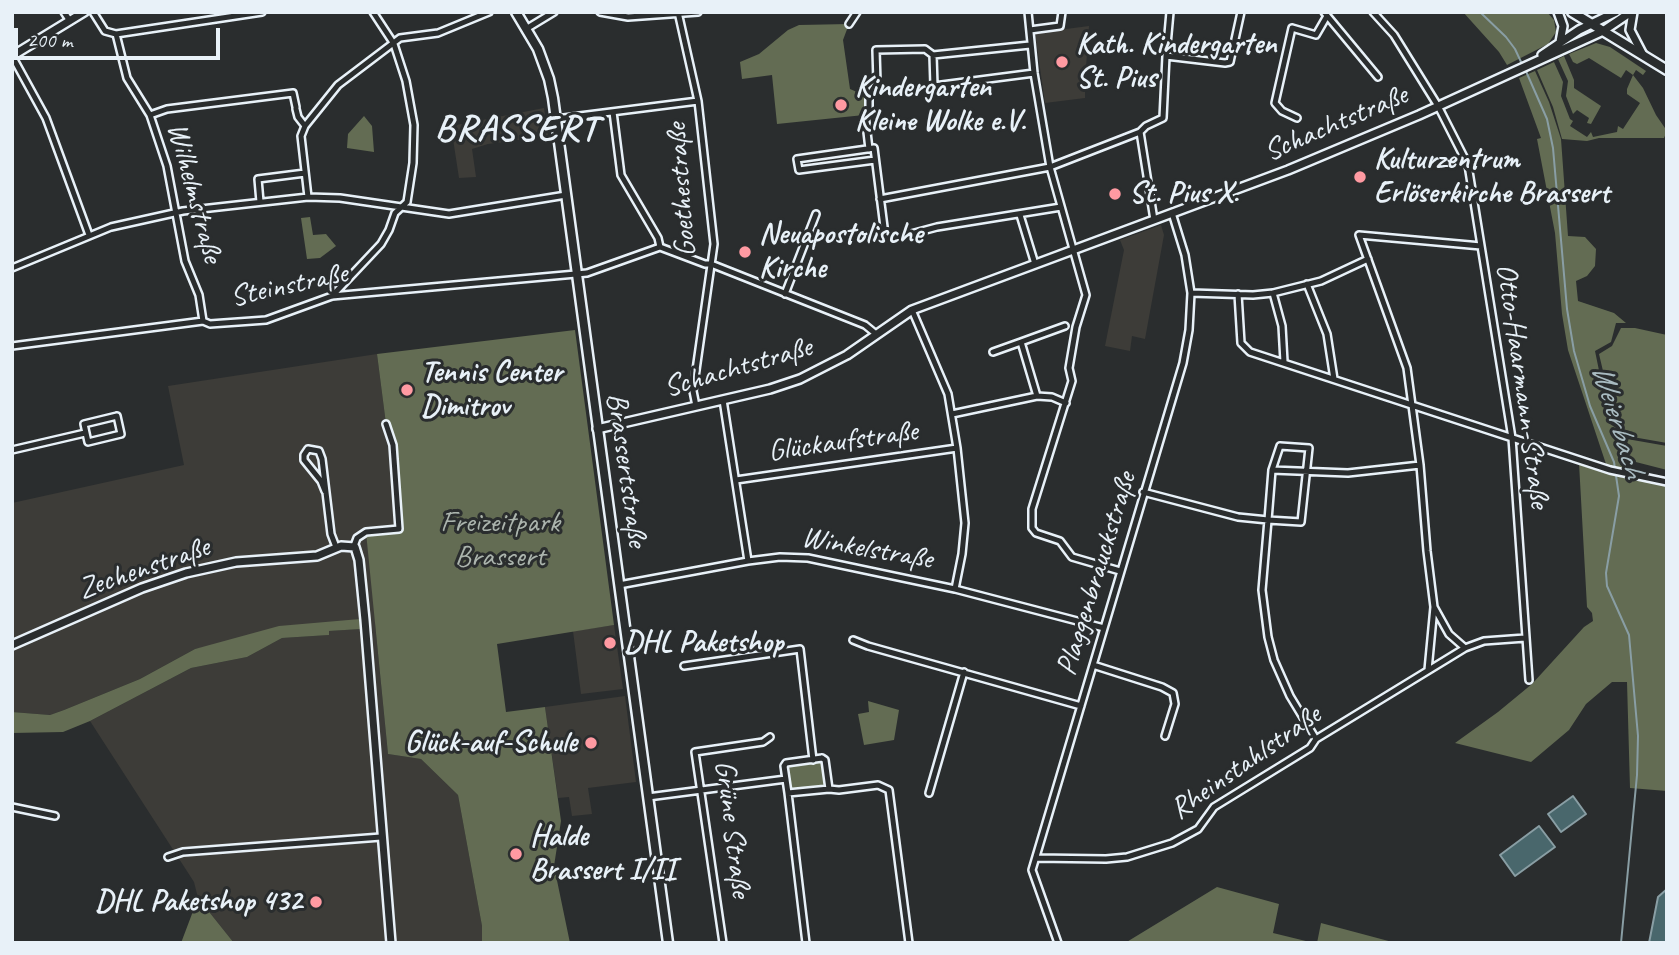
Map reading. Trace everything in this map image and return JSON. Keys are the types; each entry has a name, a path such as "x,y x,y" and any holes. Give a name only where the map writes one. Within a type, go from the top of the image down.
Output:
{"main road":[{"name":"Brassertstraße","path":"516,12 538,49 549,79 556,119 668,943"},
{"path":"1572,12 1667,70"}],"street":[{"path":"64,12 70,21"},
{"path":"84,12 12,56 46,118 89,236"},
{"path":"93,12 105,31 116,34 262,12"},
{"path":"332,296 381,244 395,213 407,202 413,163 414,125 406,81 394,44 373,12"},
{"path":"308,197 301,136 305,126 338,85 400,38 438,33 489,12"},
{"path":"526,29 554,12"},
{"path":"600,12 628,17 698,12"},
{"path":"849,24 857,12"},
{"path":"1028,12 1030,45 1049,167 1086,295 1076,327 1069,368 1072,381 1032,509 1032,528 1036,533 1060,541 1070,554 1120,571"},
{"path":"1030,30 1060,26 1062,12"},
{"path":"880,199 1049,167 1140,132 1163,118 1170,12"},
{"path":"1166,56 1230,62 1241,12"},
{"name":"Otto-Haarmann-Straße","path":"1373,12 1394,35 1438,106 1468,165 1512,438 1530,680"},
{"path":"1558,12 1563,26 1560,42"},
{"name":"Schachtstraße","path":"1531,63 1560,42 1616,12"},
{"path":"1632,12 1630,30 1643,55"},
{"name":"Schachtstraße","path":"597,429 770,389 808,376 847,355 912,310 1288,170 1603,31 1632,12"},
{"name":"Goethestraße","path":"679,13 698,101 714,244 693,391 696,406"},
{"path":"1297,118 1282,111 1275,103 1292,28 1316,35 1326,14 1378,77"},
{"name":"Wilhelmstraße","path":"116,34 127,78 150,115 167,166 185,261 199,295 203,321"},
{"path":"1030,45 933,54 925,48 876,50 877,83 869,95 869,110 865,115 875,160 885,235 895,239 937,227 1061,206"},
{"path":"933,54 934,86 1034,73"},
{"path":"150,115 167,109 293,93 298,117 305,126"},
{"path":"556,119 698,101"},
{"path":"613,112 621,175 658,238 660,247 711,264 864,325 876,334"},
{"path":"1140,132 1154,220"},
{"path":"871,148 797,159 799,170 875,160"},
{"path":"260,202 258,179 305,173"},
{"path":"12,268 122,224 176,212 308,197 340,198 449,214 566,195"},
{"name":"Plaggenbrauckstraße","path":"1058,943 1032,870 1183,363 1189,330 1191,293 1185,255 1172,213"},
{"path":"785,294 816,214"},
{"path":"1020,215 1035,264"},
{"path":"1428,670 1434,607 1407,368 1359,236 1481,246"},
{"name":"Steinstraße","path":"12,346 203,321 210,324 266,320 332,296 587,273 660,247"},
{"path":"1191,293 1273,293 1307,284 1368,259"},
{"path":"1307,284 1327,334 1334,379"},
{"path":"1238,293 1241,343 1250,352 1610,470 1667,482"},
{"path":"1273,293 1282,326 1284,362"},
{"path":"912,310 948,394 952,414 965,523 955,589"},
{"path":"993,352 1065,326"},
{"path":"1020,342 1037,396"},
{"path":"952,414 1037,396 1052,397 1066,403"},
{"path":"723,400 748,561"},
{"path":"117,416 121,435 88,442 85,433 85,424 117,416"},
{"path":"386,424 393,445 399,529 366,532 357,538 354,546 359,555 391,943"},
{"path":"12,450 85,433"},
{"path":"1143,492 1238,517 1268,520 1301,522 1309,448 1280,446 1272,470 1268,520 1262,590 1268,638 1274,660 1290,696 1316,739"},
{"name":"Glückaufstraße","path":"736,480 957,448"},
{"path":"325,491 321,481 304,460 308,449 319,451 325,491 331,534 336,547"},
{"path":"1272,470 1348,473 1420,466"},
{"name":"Zechenstraße","path":"12,645 142,588 186,573 236,562 317,556 336,547 354,546"},
{"name":"Winkelstraße","path":"620,585 748,561 780,557 808,558 955,589 1104,628"},
{"path":"1434,607 1449,634 1465,648"},
{"name":"Rheinstahlstraße","path":"1035,858 1116,858 1172,843 1198,829 1214,807 1310,748 1316,739 1465,648 1485,641 1525,638"},
{"path":"853,640 1081,706"},
{"path":"866,656 868,646"},
{"path":"684,666 800,649 813,760"},
{"path":"1093,665 1173,693 1175,704 1166,736"},
{"path":"929,793 964,672"},
{"name":"Grüne Straße","path":"723,943 695,752 763,742 770,737"},
{"path":"806,943 784,766 786,763 822,758 825,760 829,789"},
{"path":"648,797 786,779"},
{"path":"788,793 878,785 889,790 909,943"},
{"path":"12,807 55,816"},
{"path":"168,856 183,852 381,837"}],"shaded area":[{"name":"Kath. Kindergarten St. Pius","path":"1089,26 1085,98 1045,103 1035,33"},
{"path":"544,108 548,136 488,144 472,149 476,177 459,178 451,126"},
{"path":"1161,225 1164,235 1145,339 1132,336 1130,351 1105,346 1124,250 1120,240"},
{"path":"377,354 386,424 393,445 399,529 375,623 388,754 421,759 458,795 482,926 482,943 234,943 198,898 194,882 90,721 191,668 247,657 282,638 328,635 328,631 360,629 360,619 195,649 140,679 50,715 12,712 12,503 184,465 168,386"},
{"path":"614,625 623,689 581,694 573,631"},
{"name":"Glück-auf-Schule","path":"625,696 636,782 588,788 592,814 572,816 569,797 558,798 545,707"}],"green space":[{"path":"1463,12 1547,12 1554,20 1556,32 1548,44 1507,65 1499,52"},
{"path":"849,24 843,40 850,89 864,95 864,115 777,124 772,75 742,79 740,62 759,54 788,30 799,25"},
{"path":"1596,43 1610,47 1646,71 1643,75 1636,70 1633,75 1626,70 1621,78 1589,58 1577,64 1573,62 1569,54"},
{"path":"1564,56 1574,80 1574,88 1601,106 1591,124 1587,123 1589,118 1577,110 1573,114 1566,96 1568,81 1558,59"},
{"path":"1554,62 1563,82 1561,96 1573,121 1570,126 1587,137 1591,132 1593,137 1617,132 1618,126 1623,129 1640,103 1627,94 1633,75 1667,131 1664,138 1599,138 1587,141 1562,139 1553,107 1537,70"},
{"path":"1535,71 1561,139 1568,236 1585,237 1596,249 1595,266 1587,276 1576,281 1578,301 1614,313 1626,323 1616,323 1611,342 1595,351 1610,424 1616,428 1626,470 1607,467 1568,350 1555,233 1537,139 1541,138 1519,78"},
{"path":"364,116 372,126 374,152 347,148 348,134"},
{"path":"310,217 313,235 326,234 336,246 320,258 307,259 301,218"},
{"path":"1621,328 1635,328 1667,335 1667,443 1627,436 1615,422 1599,354 1612,346"},
{"name":"Freizeitpark Brassert","path":"575,330 614,625 497,644 506,712 545,707 561,821 554,866 570,943 482,943 482,926 458,795 421,759 388,754 366,532 399,529 393,445 386,424 377,354"},
{"path":"1627,439 1667,446 1667,470 1628,460"},
{"path":"1579,463 1667,486 1667,791 1630,788 1627,682 1612,682 1586,704 1569,730 1531,762 1455,743 1532,684 1584,627 1593,621 1592,613 1587,607"},
{"path":"360,619 361,629 329,631 329,635 282,638 247,657 191,668 90,721 63,732 12,733 12,712 50,715 140,679 195,649 279,626"},
{"path":"868,701 899,710 894,740 864,745 858,714 869,712"},
{"path":"823,762 826,784 824,787 793,791 789,788 789,765"},
{"path":"1217,887 1279,904 1273,933 1314,943 1125,943"},
{"path":"198,898 234,943 181,943"},
{"path":"1321,923 1396,943 1317,943"}],"water":[{"path":"1573,796 1586,814 1561,832 1548,814"},
{"path":"1539,826 1555,847 1515,876 1500,855"},
{"path":"1667,889 1667,943 1649,943 1658,897"}],"waterway":[{"name":"Weierbach","path":"1480,12 1506,37 1522,64"},
{"name":"Weierbach","path":"1525,69 1547,119 1553,148 1567,309 1574,351 1590,406 1614,462 1619,496 1606,573 1607,586 1629,635 1638,736 1637,775 1621,943"}],"place":[{"name":"Kath. Kindergarten St. Pius","path":"1062,62"},
{"name":"Kindergarten Kleine Wolke e.V.","path":"841,105"},
{"name":"Kulturzentrum Erlöserkirche Brassert","path":"1360,177"},
{"name":"St. Pius X.","path":"1115,194"},
{"name":"Neuapostolische Kirche","path":"745,252"},
{"name":"Tennis Center Dimitrov","path":"407,390"},
{"name":"DHL Paketshop","path":"610,643"},
{"name":"Glück-auf-Schule","path":"591,743"},
{"name":"Halde Brassert I/II","path":"516,854"},
{"name":"DHL Paketshop 432","path":"316,902"}],"district":[{"name":"BRASSERT","path":"517,130"}]}
